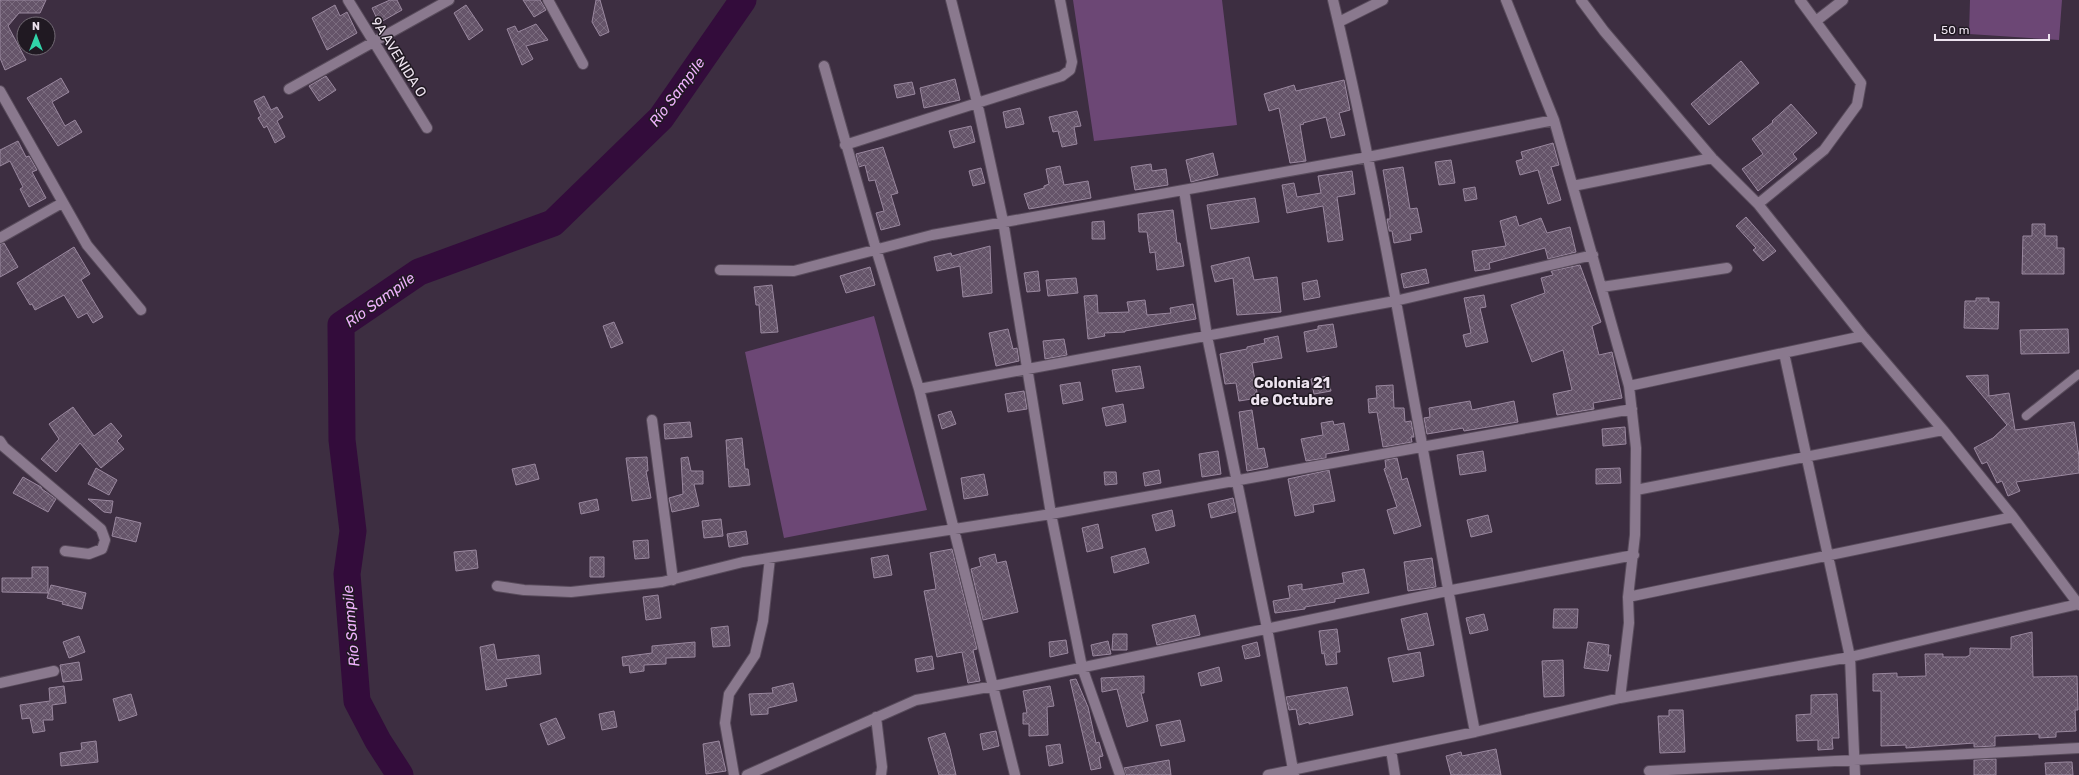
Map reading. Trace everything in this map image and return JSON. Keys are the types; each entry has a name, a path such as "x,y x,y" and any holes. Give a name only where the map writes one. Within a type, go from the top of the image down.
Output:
{"street":[{"name":"9A AVENIDA O","path":"348,0 427,128"},
{"path":"289,89 449,0"},
{"path":"548,0 583,64"},
{"path":"951,0 977,102 1003,221 1051,514 1082,667 1120,775"},
{"path":"845,144 1062,76 1070,70 1072,62 1060,0"},
{"path":"1333,0 1368,157 1447,591 1475,732"},
{"path":"1339,22 1383,0"},
{"path":"1506,0 1554,120 1629,386 1636,448 1636,490 1634,555 1628,597 1629,623 1620,698"},
{"path":"1268,775 1293,773 1620,698 1850,657 2078,605 2013,517 1944,430 1863,336 1758,204 1712,158 1604,31 1581,0"},
{"path":"1758,204 1824,150 1857,105 1861,83 1800,0"},
{"path":"1816,21 1843,0"},
{"path":"824,66 845,144 919,390 955,528 1015,775"},
{"path":"0,91 87,245 141,310"},
{"path":"720,270 794,271 932,235 1003,221 1368,157 1554,120"},
{"path":"1573,186 1712,158"},
{"path":"1184,190 1207,336 1267,628 1293,773"},
{"path":"0,238 62,203"},
{"path":"919,390 1395,301 1593,254"},
{"path":"1602,287 1727,268"},
{"path":"1629,386 1863,336"},
{"path":"1784,353 1850,657 1855,775"},
{"path":"497,586 524,590 571,592 673,580 743,562 1051,514 1236,482 1632,409"},
{"path":"652,420 673,580"},
{"path":"1636,490 1944,430"},
{"path":"1,445 101,529 105,540 102,549 89,554 65,551"},
{"path":"1628,597 2013,517"},
{"path":"747,775 876,716 916,700 994,686 1447,591 1634,555"},
{"path":"734,775 725,723 729,694 755,655 763,621 770,558"},
{"path":"0,683 54,671"},
{"path":"876,716 882,767 881,775"},
{"path":"1649,771 2079,748"},
{"path":"1391,750 1395,775"}],"lane":[{"path":"2026,416 2067,386 2079,374"}],"shaded area":[{"path":"1073,0 1222,0 1237,125 1094,141"},
{"path":"1970,0 2062,0 2059,40 1969,34"},
{"path":"874,316 927,510 784,538 745,352"}],"building":[{"path":"0,0 46,0 40,13 19,13 8,26 16,41 16,56 24,56 26,60 5,70 0,58"},
{"path":"390,0 397,0 402,10 379,23 372,8"},
{"path":"523,0 540,0 546,10 534,17"},
{"path":"596,0 600,0 609,32 600,36 592,22"},
{"path":"335,5 340,16 347,12 357,33 327,50 312,18"},
{"path":"466,5 483,30 469,40 454,13"},
{"path":"536,24 548,40 526,46 533,59 522,65 507,29 515,26 518,32"},
{"path":"1741,61 1759,83 1709,125 1691,104"},
{"path":"326,76 336,90 319,101 309,86"},
{"path":"61,78 69,92 52,102 65,126 75,120 82,132 58,146 27,98"},
{"path":"955,79 960,100 924,108 920,88"},
{"path":"1344,80 1350,110 1339,113 1345,135 1331,138 1326,117 1303,123 1304,124 1300,125 1306,161 1290,163 1279,108 1269,111 1264,94 1294,85 1296,91"},
{"path":"912,82 915,94 897,98 894,85"},
{"path":"264,96 271,110 277,107 283,117 277,121 285,137 275,143 267,126 264,128 258,118 261,116 254,101"},
{"path":"1791,104 1817,133 1793,154 1797,159 1758,191 1742,169 1763,154 1752,139 1773,122 1772,121"},
{"path":"1020,108 1024,124 1006,128 1003,112"},
{"path":"1077,111 1081,126 1074,127 1077,144 1062,147 1058,131 1053,132 1049,117"},
{"path":"971,126 975,142 954,148 949,131"},
{"path":"18,141 26,157 29,156 37,170 32,172 46,198 29,207 20,189 23,187 10,161 0,166 0,150"},
{"path":"1553,143 1559,165 1551,167 1561,200 1548,204 1538,170 1520,175 1516,161 1523,159 1521,152"},
{"path":"883,147 898,193 891,195 900,225 881,230 876,213 884,211 875,180 869,181 865,165 859,167 856,154"},
{"path":"1213,153 1218,175 1191,182 1186,160"},
{"path":"1451,160 1455,183 1439,185 1435,162"},
{"path":"1151,164 1152,171 1166,169 1168,185 1135,190 1131,167"},
{"path":"1060,166 1064,185 1088,181 1091,198 1029,209 1024,194 1044,188 1044,186 1049,184 1046,169"},
{"path":"1403,167 1410,209 1417,208 1422,232 1410,234 1411,240 1394,243 1392,231 1389,231 1387,219 1390,219 1390,212 1383,170"},
{"path":"981,168 985,183 973,186 969,171"},
{"path":"1352,171 1355,194 1337,197 1343,240 1328,242 1323,206 1287,213 1282,185 1294,183 1297,197 1321,193 1318,176"},
{"path":"1475,187 1477,199 1465,201 1463,189"},
{"path":"1255,198 1259,222 1211,229 1207,205"},
{"path":"1173,210 1177,243 1180,243 1184,266 1157,270 1155,252 1150,253 1147,232 1139,232 1138,214"},
{"path":"1516,216 1519,226 1541,218 1547,233 1570,227 1576,252 1548,259 1545,248 1489,263 1490,269 1475,271 1472,251 1506,246 1500,221"},
{"path":"1746,217 1776,251 1763,261 1753,250 1756,248 1736,226"},
{"path":"1104,221 1105,239 1092,239 1092,222"},
{"path":"2032,224 2045,224 2045,236 2057,236 2057,248 2064,248 2064,274 2022,274 2023,236 2032,236"},
{"path":"4,243 18,267 0,277 0,244"},
{"path":"990,246 992,293 963,297 960,266 937,271 934,257 951,253 952,256"},
{"path":"74,247 90,274 81,280 103,317 93,323 87,313 78,318 64,295 35,310 32,304 30,305 17,283"},
{"path":"1249,257 1254,280 1277,277 1281,312 1237,315 1233,278 1215,282 1211,266"},
{"path":"1580,265 1601,322 1592,326 1599,355 1612,352 1622,398 1593,403 1594,409 1557,415 1553,394 1572,390 1563,350 1532,362 1511,305 1545,293 1541,278 1553,275 1551,271"},
{"path":"870,267 875,285 846,293 840,276"},
{"path":"1426,269 1429,283 1404,288 1401,274"},
{"path":"1038,271 1040,291 1027,292 1024,273"},
{"path":"1076,278 1078,293 1048,296 1046,280"},
{"path":"1317,280 1320,297 1304,300 1302,283"},
{"path":"772,285 778,332 761,333 759,305 756,305 754,287"},
{"path":"1097,295 1098,313 1129,312 1127,302 1145,300 1147,315 1171,313 1170,308 1193,304 1196,319 1125,332 1104,333 1105,336 1088,339 1084,296"},
{"path":"1484,295 1486,307 1480,308 1488,342 1466,347 1463,335 1471,333 1464,298"},
{"path":"1976,298 1989,298 1989,302 1999,302 1998,329 1964,328 1965,301 1976,301"},
{"path":"614,322 623,343 611,348 603,326"},
{"path":"1333,324 1337,347 1307,352 1304,332 1318,329 1318,326"},
{"path":"1008,329 1013,349 1017,348 1019,361 996,366 989,333"},
{"path":"2068,329 2069,353 2021,354 2020,330"},
{"path":"1278,336 1282,358 1252,363 1258,398 1239,401 1236,383 1225,384 1220,354 1247,349 1247,347 1265,343 1264,339"},
{"path":"1064,339 1067,355 1045,359 1043,341"},
{"path":"1140,366 1144,388 1116,392 1112,370"},
{"path":"1988,375 1989,396 2009,393 2015,430 2074,422 2079,457 2079,473 2016,482 2020,491 2008,496 2002,481 1997,483 1987,462 1982,464 1974,448 1993,438 2007,425 1966,376"},
{"path":"1328,376 1331,391 1314,394 1311,379"},
{"path":"1080,382 1083,400 1063,404 1060,385"},
{"path":"1393,385 1394,408 1404,408 1405,422 1411,421 1414,437 1411,437 1412,442 1383,447 1377,412 1369,413 1368,399 1377,398 1376,386"},
{"path":"1024,391 1027,409 1008,412 1005,394"},
{"path":"1470,401 1472,410 1514,401 1518,422 1464,431 1463,428 1427,434 1424,418 1430,417 1429,408"},
{"path":"1123,404 1126,422 1106,426 1102,408"},
{"path":"73,407 94,436 111,423 122,436 117,441 124,449 101,468 80,443 56,472 41,459 59,439 49,424"},
{"path":"1252,410 1258,449 1264,448 1268,467 1247,471 1239,412"},
{"path":"951,411 956,424 942,429 938,415"},
{"path":"1333,421 1334,425 1344,423 1349,450 1326,454 1326,458 1306,461 1301,439 1323,435 1321,423"},
{"path":"690,422 692,437 665,439 664,424"},
{"path":"1625,427 1626,444 1603,446 1602,429"},
{"path":"742,438 745,469 748,469 750,485 729,487 726,440"},
{"path":"1218,451 1221,474 1202,477 1199,454"},
{"path":"1483,451 1486,471 1460,475 1457,455"},
{"path":"647,457 648,471 646,471 651,498 632,501 626,458"},
{"path":"688,457 691,471 703,471 703,484 694,484 699,506 672,512 669,498 683,494 681,458"},
{"path":"1397,458 1402,480 1407,478 1421,526 1394,534 1387,510 1397,507 1384,469 1386,468 1385,460"},
{"path":"535,464 539,479 516,485 512,469"},
{"path":"96,468 117,480 109,495 88,484"},
{"path":"1620,468 1621,483 1596,484 1596,469"},
{"path":"1159,470 1161,483 1145,486 1143,473"},
{"path":"1329,470 1335,501 1313,505 1314,512 1295,516 1288,479"},
{"path":"1104,472 1116,472 1117,484 1105,485"},
{"path":"984,474 988,495 964,499 961,478"},
{"path":"23,477 41,487 56,499 48,512 13,493"},
{"path":"1233,498 1236,512 1211,518 1208,504"},
{"path":"88,499 113,501 111,513 104,512"},
{"path":"597,499 599,510 581,514 579,503"},
{"path":"1172,510 1175,526 1156,531 1152,515"},
{"path":"1488,515 1492,532 1471,537 1467,520"},
{"path":"116,517 141,523 136,542 112,536"},
{"path":"721,519 723,536 704,538 702,521"},
{"path":"1098,524 1103,548 1087,552 1082,528"},
{"path":"746,531 748,544 729,547 727,534"},
{"path":"648,540 649,558 635,559 633,541"},
{"path":"1145,548 1149,563 1114,573 1111,557"},
{"path":"952,549 977,649 973,650 980,681 968,683 962,652 937,657 924,591 936,589 930,553"},
{"path":"476,550 478,568 456,571 454,552"},
{"path":"995,554 997,563 1006,561 1018,612 983,620 971,569 981,566 979,558"},
{"path":"888,555 892,575 874,578 871,558"},
{"path":"590,557 604,557 604,577 590,577"},
{"path":"1432,558 1436,587 1408,591 1404,562"},
{"path":"32,567 48,567 48,593 2,592 2,578 32,578"},
{"path":"1364,569 1369,593 1335,599 1335,602 1305,607 1305,609 1275,613 1273,601 1290,598 1288,586 1302,584 1302,590 1344,583 1342,573"},
{"path":"51,585 86,593 82,609 62,604 63,602 47,598"},
{"path":"658,595 661,618 646,620 643,597"},
{"path":"1554,609 1578,609 1577,628 1553,628"},
{"path":"1427,613 1434,645 1408,650 1401,619"},
{"path":"1484,614 1488,630 1470,634 1466,618"},
{"path":"1195,615 1200,635 1157,645 1152,625"},
{"path":"728,626 730,646 713,647 711,628"},
{"path":"1337,629 1340,652 1336,652 1337,664 1326,665 1324,653 1322,654 1319,631"},
{"path":"2032,632 2033,677 2077,676 2078,710 2075,710 2076,731 2056,732 2056,737 2039,738 2039,734 1995,736 1995,746 1974,747 1974,743 1906,748 1906,745 1881,746 1881,691 1873,691 1873,674 1897,673 1897,677 1926,676 1925,654 1943,654 1943,657 1966,657 1970,655 1970,648 2011,649 2011,637"},
{"path":"1113,634 1127,634 1127,650 1112,650"},
{"path":"79,636 85,652 69,658 63,642"},
{"path":"1066,640 1068,653 1050,657 1049,642"},
{"path":"1108,641 1111,654 1093,656 1091,645"},
{"path":"695,642 695,657 666,658 666,664 644,665 644,671 630,673 629,665 623,666 622,657 652,653 652,646"},
{"path":"1257,642 1260,656 1245,659 1242,646"},
{"path":"1588,642 1609,645 1608,655 1611,655 1608,671 1584,668"},
{"path":"494,644 497,660 539,655 541,674 505,679 507,686 486,690 480,647"},
{"path":"1420,652 1424,676 1393,682 1388,658"},
{"path":"932,656 934,669 917,672 915,659"},
{"path":"1563,660 1564,696 1544,697 1542,661"},
{"path":"79,662 82,680 63,682 60,665"},
{"path":"1219,667 1222,681 1201,686 1198,673"},
{"path":"1144,676 1144,693 1141,693 1148,721 1127,727 1117,689 1102,692 1101,678"},
{"path":"1076,679 1088,707 1096,743 1099,742 1103,756 1099,757 1101,768 1091,770 1070,680"},
{"path":"793,683 797,701 768,708 768,714 751,715 749,694 773,693 772,688"},
{"path":"64,686 66,703 52,705 53,720 43,720 45,731 33,733 30,718 22,719 20,705 50,701 49,688"},
{"path":"1050,686 1054,706 1047,707 1048,735 1029,736 1029,724 1023,724 1023,713 1027,713 1023,691"},
{"path":"1347,687 1353,715 1299,725 1296,709 1289,710 1286,697"},
{"path":"131,694 137,715 119,721 113,699"},
{"path":"1837,694 1839,738 1832,738 1833,749 1818,750 1818,740 1797,741 1796,715 1811,714 1811,695"},
{"path":"1669,710 1683,710 1685,752 1660,753 1658,716 1669,716"},
{"path":"614,711 617,727 602,730 599,714"},
{"path":"556,718 565,738 548,745 540,724"},
{"path":"1180,720 1185,741 1161,746 1156,725"},
{"path":"996,731 999,746 983,750 980,734"},
{"path":"945,733 956,775 939,775 928,738"},
{"path":"96,741 98,762 61,766 60,753 82,750 81,743"},
{"path":"719,741 726,771 706,774 703,744"},
{"path":"1060,744 1063,763 1049,766 1046,746"},
{"path":"1496,749 1501,775 1451,775 1446,756 1461,752 1462,756"},
{"path":"1996,759 1996,775 1974,775 1974,760"},
{"path":"1169,760 1171,775 1126,775 1124,768"},
{"path":"2072,762 2073,775 2046,775 2045,763"}],"waterway":[{"name":"Río Sampile","path":"400,775 378,741 357,701 347,574 353,531 342,440 341,325 419,272 553,223 661,118 743,0"}],"district":[{"name":"Colonia 21 de Octubre","path":"1292,392"}]}
